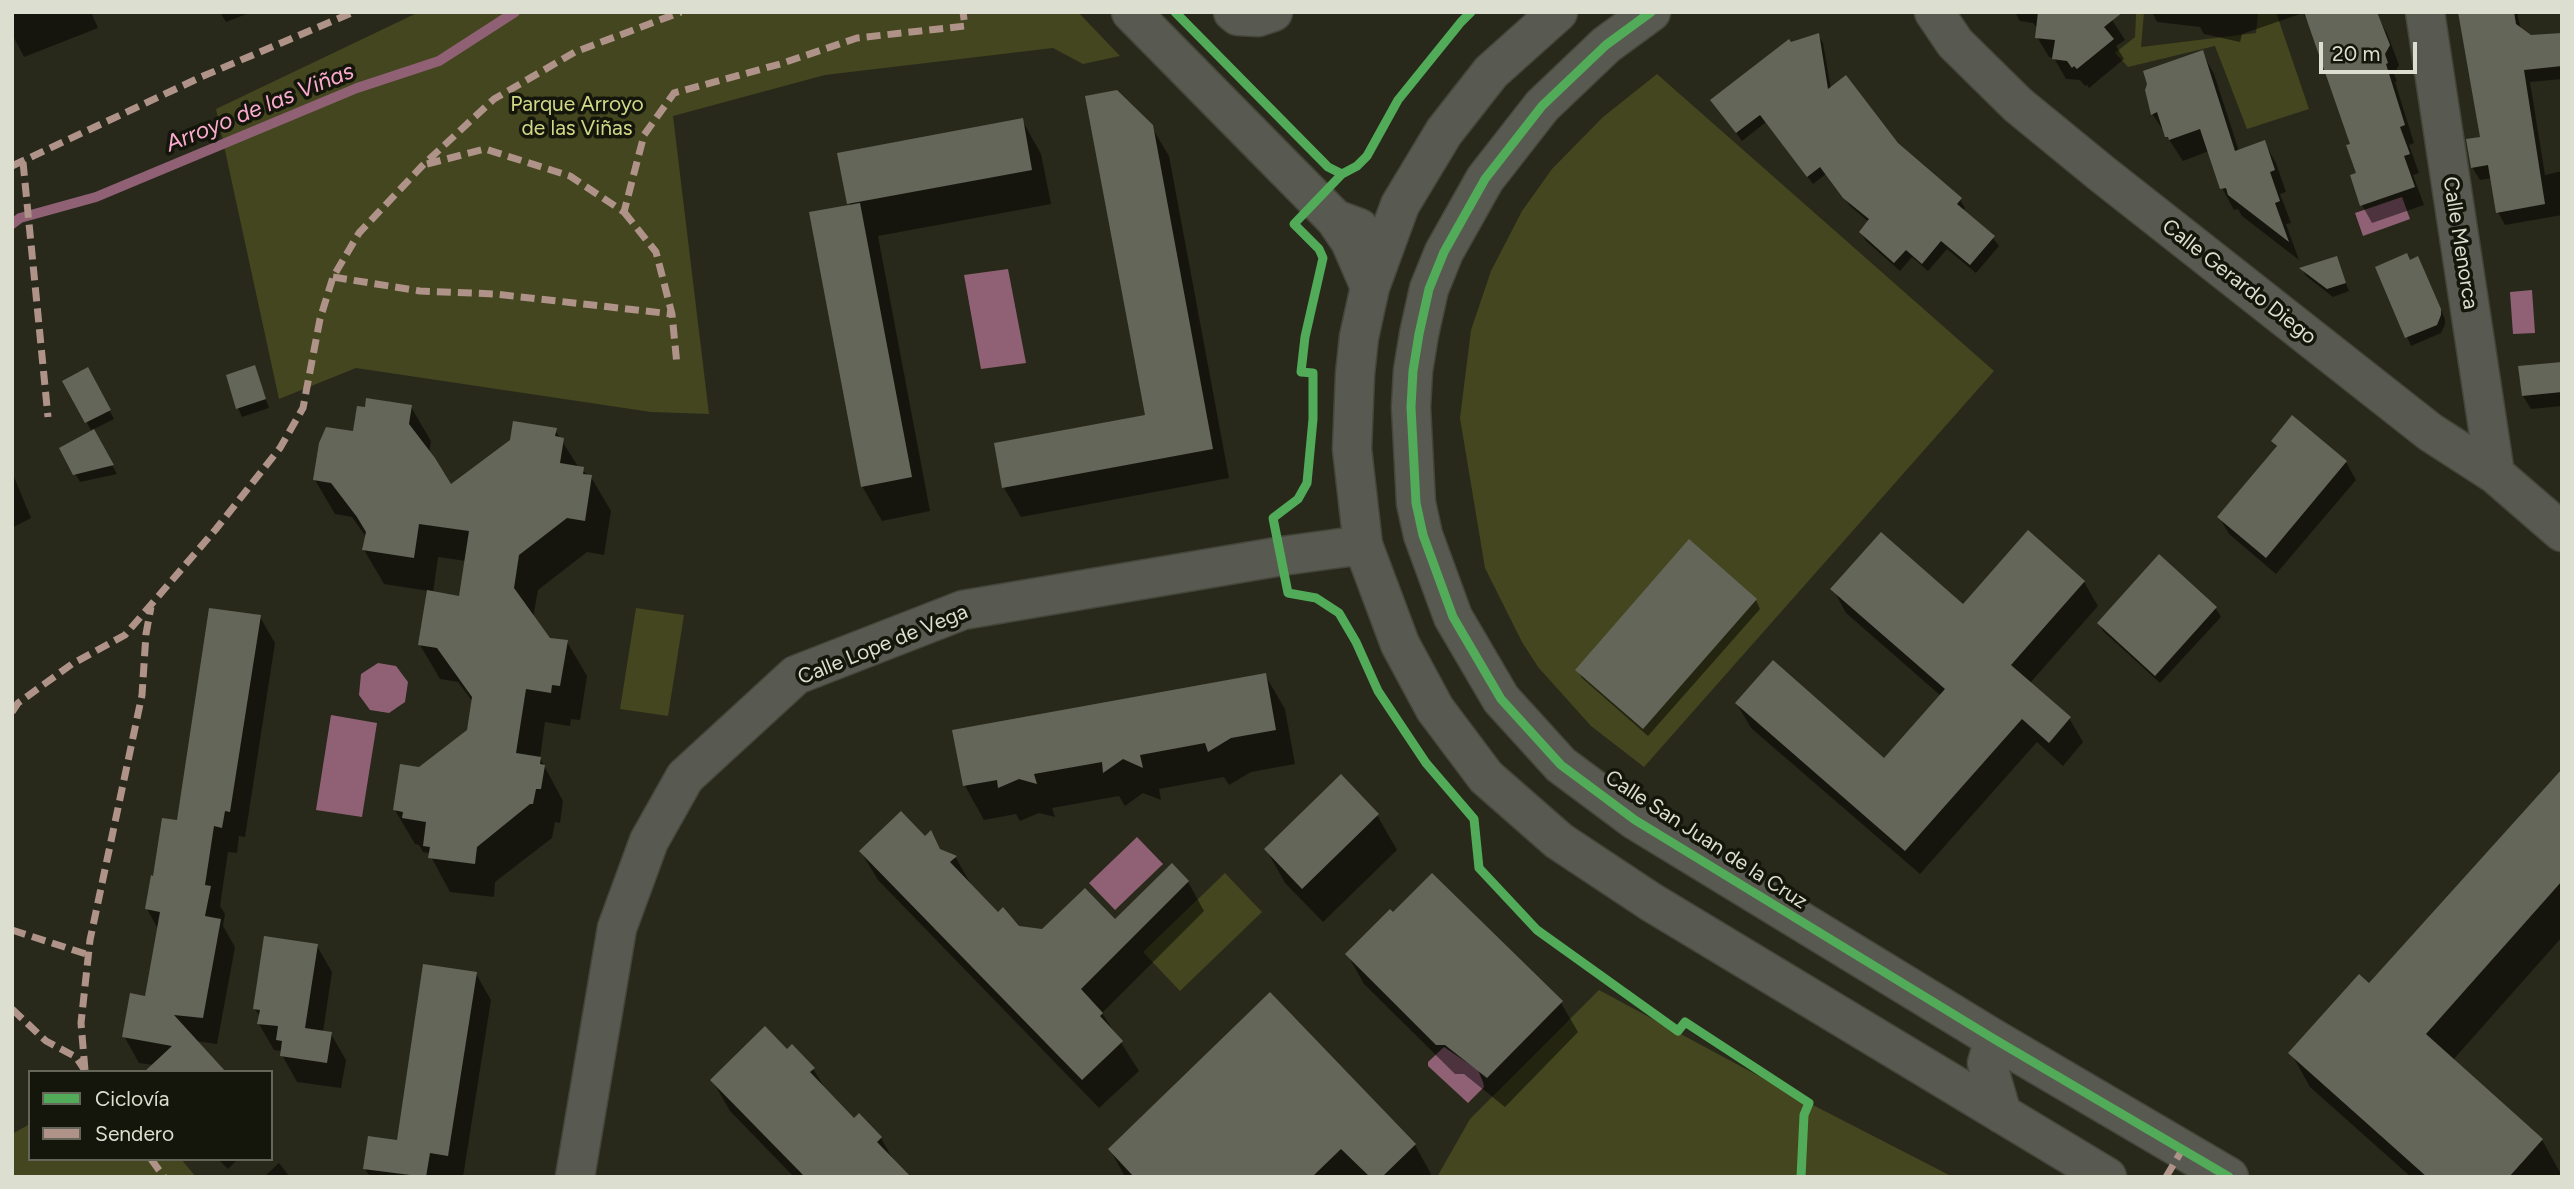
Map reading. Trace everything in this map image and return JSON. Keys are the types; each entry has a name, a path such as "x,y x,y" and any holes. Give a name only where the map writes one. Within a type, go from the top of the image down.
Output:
{"street":[{"path":"1131,12 1335,219 1350,241 1370,287"},
{"path":"1233,12 1238,16 1258,17 1273,12"},
{"path":"1558,12 1491,72 1444,132 1400,205 1370,287 1359,337 1352,449 1363,545 1400,644 1435,709 1486,777 1559,841 1651,902 2094,1169 2128,1146 2142,1128"},
{"name":"Calle San Juan de la Cruz","path":"1651,12 1606,45 1542,106 1485,178 1444,252 1429,289 1417,346 1411,407 1416,503 1434,570 1452,617 1501,699 1561,765 1635,820 2142,1128 2229,1177"},
{"name":"Calle Gerardo Diego","path":"1934,12 1955,43 2018,105 2049,131 2430,432 2495,474 2562,532"},
{"name":"Calle Menorca","path":"2425,12 2495,474"},
{"path":"1335,219 1367,230 1379,230 1392,225"},
{"name":"Calle Lope de Vega","path":"575,1177 617,928 649,841 685,777 796,675 962,610 1282,556 1363,545"},
{"path":"1994,1039 1987,1063 2002,1114"}],"green space":[{"name":"Parque Arroyo de las Viñas","path":"419,12 1078,12 1120,56 1083,64 1053,48 825,75 673,116 709,414 651,412 356,368 279,399 216,109"},
{"path":"2134,12 2144,12 2141,47 2256,33 2258,12 2276,12 2309,109 2247,129 2215,46 2128,67 2115,53 2135,37"},
{"path":"1657,74 1994,371 1644,767 1591,726 1538,667 1522,642 1485,568 1460,418 1471,330 1491,271 1522,211 1552,169 1603,117"},
{"path":"636,608 684,615 668,716 620,709"},
{"path":"1225,873 1262,912 1180,991 1143,952"},
{"path":"1599,990 1953,1177 1437,1177 1470,1119"},
{"path":"28,1125 28,1161 183,1161 196,1177 12,1177 12,1134"}],"shaded area":[{"path":"2402,197 2410,219 2363,236 2355,213"},
{"path":"1008,269 1026,363 981,369 964,275"},
{"path":"2532,290 2535,333 2513,334 2510,292"},
{"path":"378,663 396,666 408,682 405,702 389,713 370,710 359,695 361,674"},
{"path":"331,715 377,723 362,817 316,810"},
{"path":"1137,837 1163,864 1115,910 1089,883"},
{"path":"1444,1047 1478,1070 1484,1087 1468,1103 1428,1066 1428,1062"}],"building":[{"path":"2038,12 2123,12 2104,27 2114,39 2077,69 2074,66 2072,68 2067,61 2052,59 2055,40 2035,38"},
{"path":"2304,12 2377,12 2390,45 2385,54 2386,64 2405,125 2400,127 2410,154 2404,156 2415,187 2360,206 2350,175 2356,173 2346,145 2350,144"},
{"path":"2458,12 2514,12 2516,24 2531,35 2562,33 2562,66 2524,70 2545,204 2496,213 2488,165 2471,168 2466,139 2480,137"},
{"path":"1819,33 1828,89 1846,75 1898,143 1962,198 1957,204 1995,236 1970,265 1941,241 1922,264 1906,250 1894,263 1859,232 1869,219 1843,198 1820,167 1807,177 1760,115 1736,133 1710,100 1789,39 1791,42"},
{"path":"2203,50 2235,151 2265,140 2275,170 2270,172 2280,201 2275,203 2289,242 2228,195 2226,188 2220,189 2200,129 2169,140 2165,137 2157,112 2151,115 2143,71"},
{"path":"1117,90 1153,125 1213,449 1002,488 994,443 1145,415 1085,96"},
{"path":"1023,118 1032,170 847,204 837,153"},
{"path":"860,203 912,477 861,487 809,212"},
{"path":"2407,253 2410,260 2418,256 2441,309 2441,315 2437,325 2405,338 2375,267"},
{"path":"2337,256 2346,283 2327,289 2299,268"},
{"path":"2562,362 2562,392 2522,396 2518,366"},
{"path":"255,365 266,399 236,409 226,375"},
{"path":"88,367 111,410 85,423 62,381"},
{"path":"366,398 412,405 409,424 451,484 510,440 513,421 557,428 555,436 564,438 560,463 584,467 583,474 592,475 585,521 567,518 519,555 514,588 550,638 568,640 560,686 552,685 551,693 526,689 516,753 541,757 540,764 545,765 541,789 536,789 533,804 477,847 475,864 428,858 430,847 423,846 426,822 402,818 403,812 393,810 400,764 419,767 467,730 472,697 437,648 418,645 427,590 459,596 469,531 419,524 414,558 362,550 366,532 357,517 331,483 313,480 319,443 326,427 353,431 357,406 365,407"},
{"path":"2292,415 2347,461 2266,558 2217,517 2277,446 2271,441"},
{"path":"94,429 114,465 73,475 59,448"},
{"path":"2028,530 2085,581 2011,665 2071,717 2049,743 2022,719 1905,851 1735,703 1773,660 1884,758 1945,689 1830,589 1881,532 1963,604"},
{"path":"1689,539 1757,599 1643,729 1575,670"},
{"path":"2159,554 2217,607 2155,676 2097,623"},
{"path":"209,608 261,615 230,812 225,811 222,828 214,826 205,885 211,886 205,916 221,919 203,1018 174,1015 224,1070 146,1070 172,1046 122,1037 130,993 145,996 160,912 145,909 162,818 177,820"},
{"path":"1266,673 1276,730 1231,738 1208,752 1205,743 1140,755 1143,768 1123,759 1103,773 1102,762 1034,774 1037,784 1019,779 998,788 997,780 963,786 952,730"},
{"path":"2562,769 2562,881 2426,1034 2543,1139 2509,1177 2427,1177 2288,1053 2359,974 2369,983"},
{"path":"1341,774 1379,814 1302,889 1264,849"},
{"path":"901,811 925,836 931,830 940,849 957,856 950,862 998,912 1003,907 1019,926 1042,929 1085,888 1115,919 1172,863 1189,881 1081,989 1103,1013 1100,1016 1123,1041 1082,1080 859,851"},
{"path":"1432,873 1563,1001 1487,1078 1445,1045 1436,1045 1345,954 1390,909 1393,912"},
{"path":"264,936 318,944 305,1028 332,1032 327,1063 280,1056 282,1041 276,1040 278,1026 257,1024 260,1010 253,1009"},
{"path":"423,964 477,972 448,1156 430,1153 426,1177 363,1169 368,1136 397,1140"},
{"path":"1270,992 1416,1144 1382,1177 1370,1177 1341,1149 1312,1177 1134,1177 1108,1149"},
{"path":"765,1026 787,1049 792,1044 815,1068 810,1072 854,1118 859,1113 882,1137 877,1142 911,1177 805,1177 710,1080"}],"waterway":[{"name":"Arroyo de las Viñas","path":"12,224 20,218 96,197 357,88 439,61 515,12"}],"marked path":[{"path":"12,166 201,77 354,12"},
{"path":"12,712 18,703 72,664 125,635 216,529 280,448 303,408 320,319 333,277 359,233 423,165 494,99 575,52 681,12"},
{"path":"427,164 485,149 570,176 624,212 644,135 674,93 780,64 857,38 965,26 963,12"},
{"path":"23,162 48,417"},
{"path":"624,212 656,252 672,314 677,365"},
{"path":"333,277 420,291 495,294 672,314"},
{"path":"85,1070 81,1023 90,940 142,695 146,634 151,607"},
{"path":"12,930 89,955"},
{"path":"12,1009 46,1041 76,1057 84,1069"},
{"path":"2166,1177 2182,1150"},
{"path":"152,1161 164,1177"}],"cycle path":[{"path":"1175,12 1328,167 1342,174"},
{"path":"1471,12 1398,100 1367,156 1357,166 1342,174 1294,224 1319,249 1323,258 1305,337 1301,372 1313,373 1313,419 1307,483 1298,499 1273,518 1288,593 1316,598 1339,613 1356,642 1378,691 1426,763 1474,819 1479,868 1537,930 1678,1031 1685,1022 1809,1103 1804,1115 1801,1177"},
{"path":"1651,12 1606,45 1542,106 1485,179 1444,252 1429,289 1413,371 1411,407 1416,503 1423,535 1453,617 1501,699 1561,765 1635,820 1994,1039 2229,1177"}]}
